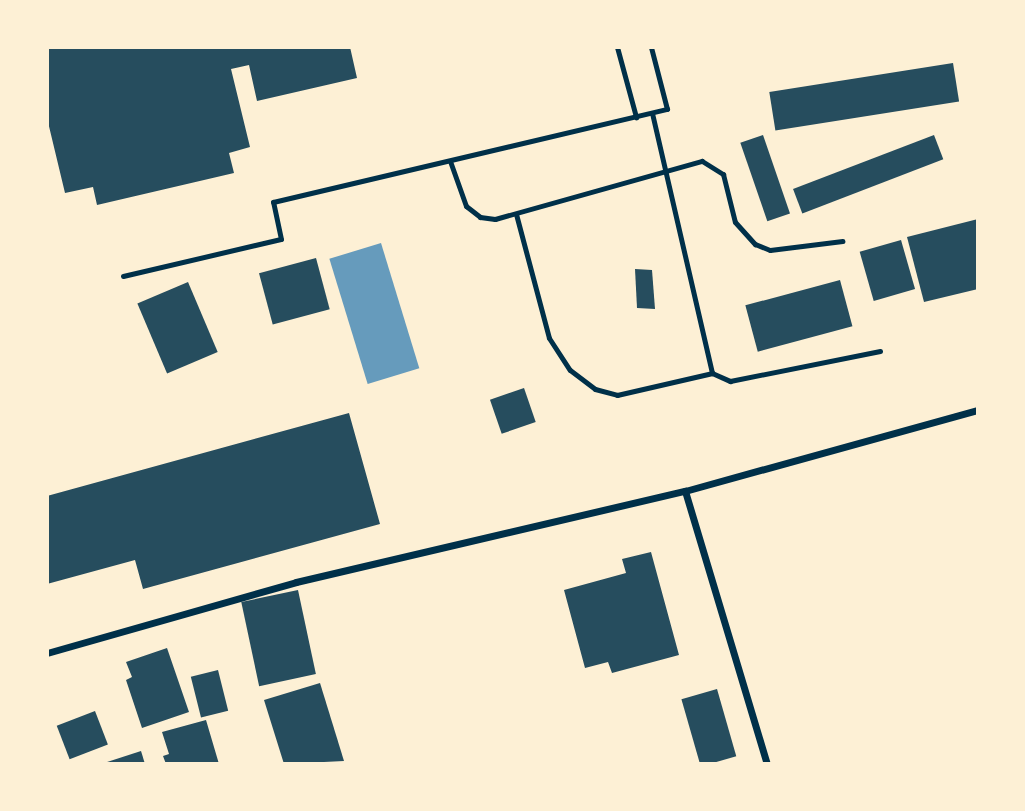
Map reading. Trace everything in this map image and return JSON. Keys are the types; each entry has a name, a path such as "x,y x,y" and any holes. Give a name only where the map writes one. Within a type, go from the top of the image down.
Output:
{"street":[{"path":"47,653 296,582 685,491 978,410"},
{"path":"685,491 766,764"}],"lane":[{"path":"617,47 636,117"},
{"path":"123,276 281,239 272,202 667,109 651,47"},
{"path":"652,113 712,373"},
{"path":"450,161 466,206 480,217 516,214 666,169 702,161 712,164 723,174 735,222 754,244 770,250 842,241"},
{"path":"516,214 549,338 570,370 595,389 617,395 712,373 730,380 880,351"}],"water":[{"path":"381,243 419,368 368,384 329,259"}],"building":[{"path":"47,47 350,47 357,78 257,101 249,65 231,69 250,147 229,153 234,173 97,205 93,187 65,193 47,118"},
{"path":"953,63 959,102 775,131 769,92"},
{"path":"763,135 790,213 767,221 740,143"},
{"path":"934,135 943,159 802,213 793,189"},
{"path":"978,219 978,289 924,302 907,237"},
{"path":"901,240 915,289 874,301 860,252"},
{"path":"316,258 330,309 273,324 259,273"},
{"path":"635,269 652,270 655,309 637,308"},
{"path":"840,280 852,326 758,352 745,305"},
{"path":"188,282 218,352 167,373 137,303"},
{"path":"524,388 536,422 502,434 490,400"},
{"path":"349,413 380,524 143,589 135,560 47,584 47,496"},
{"path":"651,552 679,655 612,673 608,662 585,668 564,590 626,573 622,559"},
{"path":"298,590 316,674 259,686 241,602"},
{"path":"167,648 189,712 142,728 126,680 132,677 126,662"},
{"path":"218,670 228,711 201,718 191,677"},
{"path":"320,683 344,761 284,764 264,700"},
{"path":"717,689 736,756 700,764 681,699"},
{"path":"95,711 108,745 70,759 57,726"},
{"path":"206,720 219,764 166,764 163,756 169,754 162,732"},
{"path":"141,751 145,764 104,764 104,763"}]}
